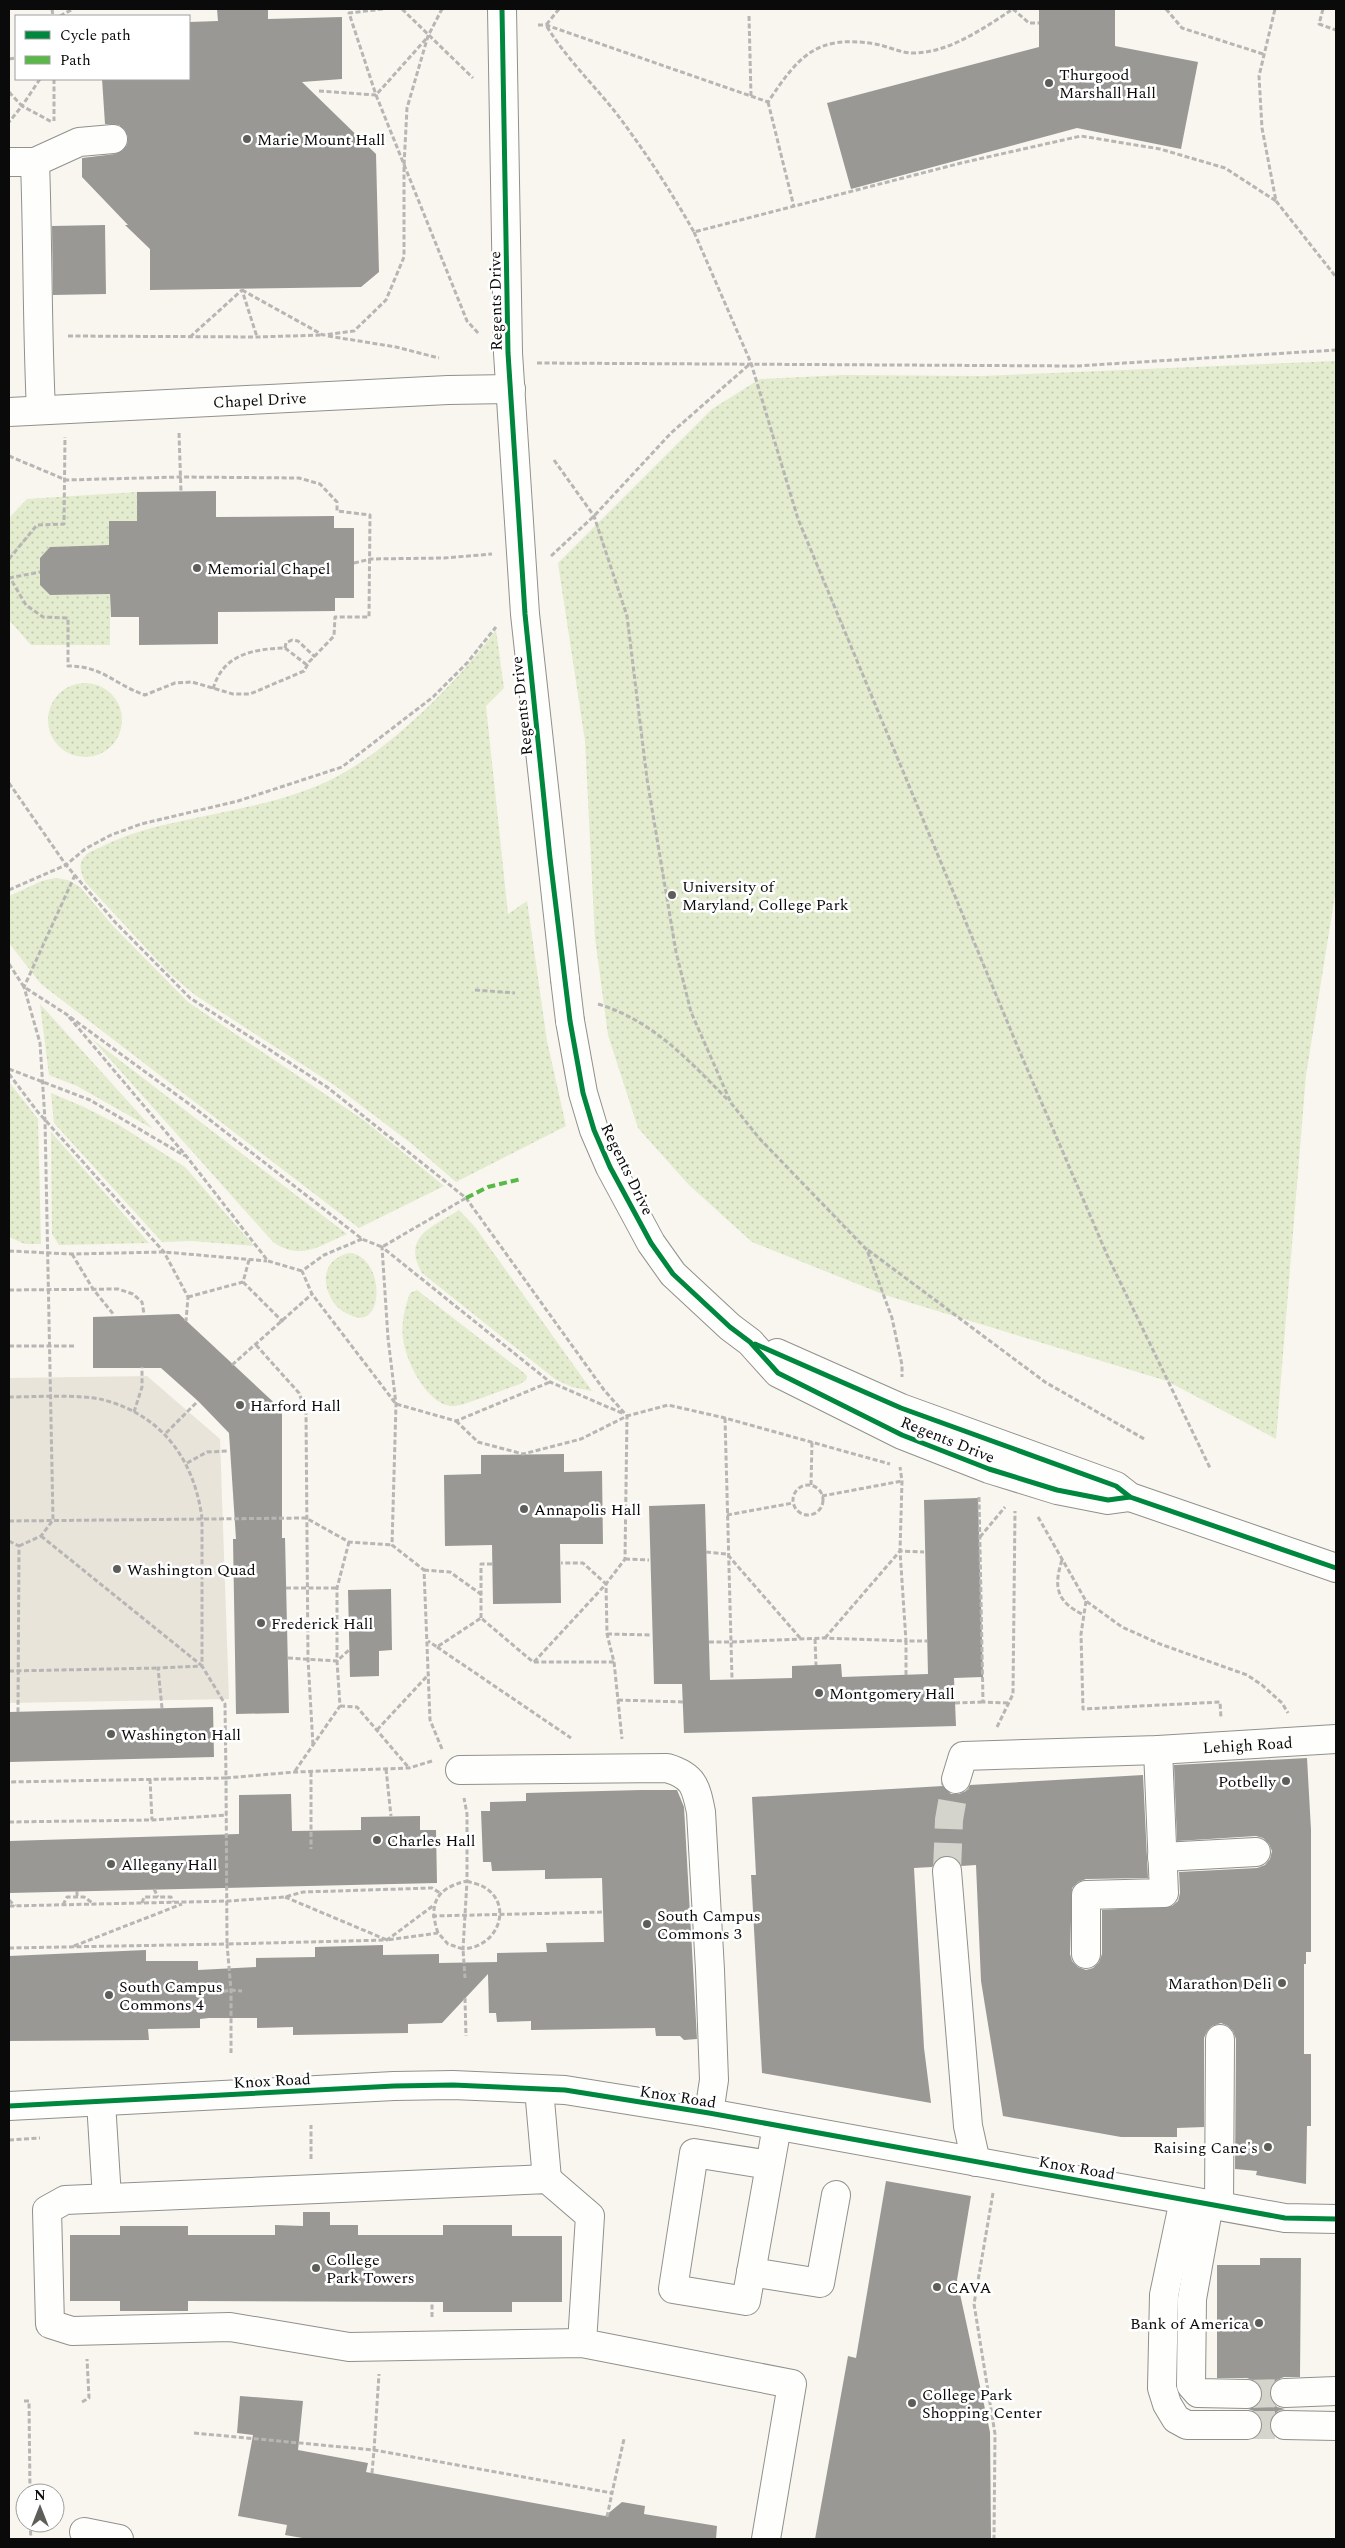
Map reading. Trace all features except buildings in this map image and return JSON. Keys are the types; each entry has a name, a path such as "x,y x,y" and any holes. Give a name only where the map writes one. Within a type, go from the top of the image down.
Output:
{"street":[{"name":"Regents Drive","path":"502,9 508,353 527,634 570,1021 583,1093 594,1130 610,1168 650,1243 673,1274 730,1327 750,1342 900,1408 1116,1486 1130,1497 1336,1568"},
{"path":"42,410 37,336 38,234 22,162 79,142 113,140"},
{"name":"Chapel Drive","path":"9,412 448,390 511,389"},
{"name":"Lehigh Road","path":"956,1779 963,1756 1158,1750 1336,1739"},
{"path":"1086,1954 1086,1895 1164,1893 1158,1750"},
{"path":"453,1764 667,1768 688,1777 696,1788 701,1812 711,1979 714,2080 709,2113"},
{"path":"1162,1857 1256,1852"},
{"path":"947,1871 968,2126 976,2162"},
{"path":"1220,2039 1202,2203 1164,2295 1162,2388 1166,2404 1171,2412 1176,2419 1187,2425 1247,2410"},
{"name":"Knox Road","path":"9,2106 394,2086 453,2085 564,2090 709,2113 1285,2218 1336,2219"},
{"path":"539,2089 547,2179"},
{"path":"101,2102 107,2198"},
{"path":"770,2164 694,2152 673,2289 746,2301 777,2126"},
{"path":"582,2343 590,2216 547,2179 65,2200 47,2210 50,2324 72,2331 230,2327 349,2347 582,2343 792,2384 766,2539"},
{"path":"751,2272 820,2283 836,2194"},
{"path":"1285,2410 1336,2391"},
{"path":"1285,2410 1336,2410"},
{"path":"1285,2410 1336,2426"},
{"path":"84,2532 119,2539"}],"path":[{"path":"62,15 73,9"},
{"path":"383,9 349,13 376,95 404,166 467,321 479,334 481,340"},
{"path":"402,9 476,80"},
{"path":"62,336 257,337 323,335 354,331 386,300 404,257 404,166 407,108 428,36 442,9"},
{"path":"546,25 559,9"},
{"path":"794,206 768,102 789,71 811,50 842,42 875,44 912,53 942,47 977,32 1013,9 1029,23 1039,23"},
{"path":"1166,9 1182,28 1263,54"},
{"path":"1275,9 1259,76 1262,128 1276,200"},
{"path":"1323,9 1318,24 1336,30"},
{"path":"748,16 750,96"},
{"path":"538,25 546,25 768,102"},
{"path":"546,25 559,46 625,124 674,197 694,232 751,363 798,519 1019,1050 1105,1248 1210,1468"},
{"path":"376,95 428,36"},
{"path":"9,122 39,80"},
{"path":"9,92 22,106 54,123 54,80"},
{"path":"319,91 376,95"},
{"path":"694,232 1035,145 1081,136 1160,149 1225,168 1276,200 1336,277"},
{"path":"242,290 323,335 396,347 439,358"},
{"path":"190,337 242,290"},
{"path":"242,290 257,337"},
{"path":"550,364 751,363 1076,366 1336,350"},
{"path":"547,560 594,516 671,433 751,363"},
{"path":"179,429 179,477 181,492"},
{"path":"9,558 37,525 64,524 66,480 65,432"},
{"path":"9,456 66,480 179,477 299,478 320,484 337,502 337,511 370,515 369,617 335,617 334,636 307,666 304,672 250,694 232,694 192,682 175,683 145,694 112,680 100,671 87,666 68,666 68,618 43,617 26,605 9,578 40,572"},
{"path":"554,460 594,516 628,616 647,779 676,952 691,1012 731,1103"},
{"path":"354,563 371,559 444,558 500,553"},
{"path":"9,890 66,865 85,849 111,835 141,824 238,801 342,767 432,697 466,664 497,626"},
{"path":"285,648 286,643 292,640 298,642 315,657"},
{"path":"213,688 216,676 232,658 245,652 285,648 307,666"},
{"path":"9,783 66,865 115,922 190,998 327,1087 466,1198 604,1390 627,1416 625,1559 606,1584 533,1662"},
{"path":"24,987 75,875"},
{"path":"9,964 24,987 40,1043 45,1120 52,1397 53,1520 41,1536 19,1546"},
{"path":"24,987 66,1014 196,1109 362,1239 382,1247 550,1382 627,1416"},
{"path":"475,990 515,993"},
{"path":"598,1004 620,1011 643,1023 687,1059 731,1103 760,1138 866,1250 1045,1382 1146,1440"},
{"path":"66,1014 187,1158 268,1261"},
{"path":"9,1069 90,1100 187,1158"},
{"path":"9,1074 45,1120 164,1252 188,1297 186,1321"},
{"path":"382,1247 466,1198"},
{"path":"302,1271 324,1255 362,1239"},
{"path":"382,1247 388,1338 396,1404 392,1545"},
{"path":"866,1250 892,1318 902,1365 902,1380"},
{"path":"9,1251 72,1254 164,1252 268,1261 302,1271"},
{"path":"72,1254 94,1289 114,1315"},
{"path":"244,1282 248,1260"},
{"path":"302,1271 312,1294 396,1404 456,1421 478,1442 523,1454 581,1439 627,1416 668,1405 725,1418 902,1467 900,1551 906,1641 906,1675"},
{"path":"188,1297 244,1282"},
{"path":"244,1282 282,1322"},
{"path":"9,1290 118,1289 132,1294 142,1302 144,1314"},
{"path":"232,1365 312,1294"},
{"path":"256,1345 299,1393 306,1412 308,1659 313,1746"},
{"path":"9,1346 76,1346"},
{"path":"134,1412 142,1387 142,1367"},
{"path":"456,1421 550,1382"},
{"path":"9,1397 103,1399 134,1412 166,1433 187,1463 199,1495 202,1518 202,1666"},
{"path":"166,1433 198,1401"},
{"path":"725,1418 732,1679"},
{"path":"811,1485 812,1442"},
{"path":"187,1463 207,1452 229,1451"},
{"path":"822,1496 902,1481"},
{"path":"811,1485 817,1488 822,1496 821,1507 813,1514 804,1514 799,1512 794,1503 795,1492 798,1488 811,1485"},
{"path":"979,1497 982,1702"},
{"path":"727,1515 794,1503"},
{"path":"980,1537 1005,1507"},
{"path":"999,1722 1013,1694 1015,1511"},
{"path":"1038,1517 1086,1601 1122,1627 1160,1644 1247,1674 1282,1703 1292,1718"},
{"path":"9,1520 306,1518 348,1542 392,1545 424,1570 450,1572 482,1595"},
{"path":"41,1536 202,1666 225,1704 229,1901 227,1944 231,1990 231,2053"},
{"path":"9,1541 19,1546"},
{"path":"295,1772 340,1706 337,1661 337,1588 348,1542"},
{"path":"18,1712 19,1546"},
{"path":"900,1551 924,1552"},
{"path":"824,1638 900,1551"},
{"path":"706,1552 728,1554 802,1640"},
{"path":"625,1559 649,1560"},
{"path":"1062,1560 1058,1574 1061,1597 1066,1605 1084,1616"},
{"path":"561,1563 583,1563 606,1584 607,1634 614,1662 622,1739 613,1739"},
{"path":"481,1618 481,1564 492,1564"},
{"path":"424,1570 430,1720 453,1764 467,1814 467,1881 463,1949 465,1978"},
{"path":"286,1588 337,1588"},
{"path":"1086,1601 1081,1634 1083,1708 1220,1702 1222,1725"},
{"path":"481,1618 533,1662 614,1662"},
{"path":"437,1648 481,1618"},
{"path":"607,1634 652,1635"},
{"path":"709,1642 815,1640 824,1638 927,1641"},
{"path":"815,1640 816,1665"},
{"path":"428,1642 570,1738 579,1738"},
{"path":"288,1658 337,1661 349,1650"},
{"path":"9,1671 202,1666"},
{"path":"158,1668 162,1708"},
{"path":"377,1730 429,1674"},
{"path":"618,1700 682,1702"},
{"path":"955,1703 1008,1702"},
{"path":"340,1706 357,1706 409,1768"},
{"path":"9,1782 226,1778 295,1772 409,1768 453,1764"},
{"path":"386,1769 391,1816"},
{"path":"311,1772 311,1849"},
{"path":"150,1779 152,1820"},
{"path":"9,1822 152,1820 227,1815"},
{"path":"467,1881 484,1886 495,1898 500,1914 493,1937 475,1948 463,1949 448,1944 438,1933 432,1916 434,1904 440,1893 452,1884 467,1881"},
{"path":"9,1906 229,1901 285,1897 303,1892 422,1888 432,1888 440,1893"},
{"path":"154,1889 158,1897"},
{"path":"77,1891 77,1897"},
{"path":"63,1905 67,1897 84,1897 95,1905"},
{"path":"142,1903 144,1897 171,1897 173,1903"},
{"path":"285,1897 387,1940"},
{"path":"9,1900 14,1906"},
{"path":"71,1947 186,1902"},
{"path":"387,1940 434,1904"},
{"path":"432,1916 604,1912"},
{"path":"9,1948 387,1940 438,1933"},
{"path":"216,1993 231,1990 242,1991"},
{"path":"465,1998 466,2036"},
{"path":"311,2125 311,2189"},
{"path":"9,2140 40,2138"},
{"path":"993,2192 974,2304 996,2434 994,2539"},
{"path":"82,2402 89,2398 86,2331"},
{"path":"372,2473 381,2346"},
{"path":"24,2401 29,2401 30,2483"},
{"path":"194,2433 374,2450 612,2493"},
{"path":"607,2517 624,2439"}],"green space":[{"path":"1336,361 1336,889 1306,1075 1276,1439 1167,1381 885,1295 752,1242 689,1185 638,1128 608,1035 595,938 585,741 558,563 712,409 760,379 844,375 983,376"},
{"path":"137,492 137,521 109,521 109,545 51,547 40,558 40,585 50,595 110,594 110,645 31,645 9,620 9,518 27,499"},
{"path":"496,630 504,688 486,706 508,914 527,901 547,1041 566,1126 456,1182 412,1144 334,1085 195,995 169,973 85,882 81,872 81,861 90,852 132,834 281,798 320,785 338,776 381,748 403,730 464,670"},
{"path":"85,683 106,689 116,699 122,720 116,741 106,751 85,757 64,751 54,741 48,720 54,699 64,689"},
{"path":"55,878 68,880 80,887 113,926 188,1002 365,1121 444,1186 359,1228 41,984 9,943 9,896 42,881"},
{"path":"40,1004 153,1129 77,1086 49,1075"},
{"path":"92,1039 347,1234 319,1247 301,1251 283,1248 273,1242"},
{"path":"9,1082 38,1119 41,1244 25,1244 9,1237"},
{"path":"51,1093 119,1125 185,1167 254,1246 192,1241 162,1242 54,1123"},
{"path":"51,1132 149,1243 59,1245 52,1234"},
{"path":"459,1210 475,1227 592,1391 572,1387 555,1379 422,1273 416,1260 415,1250 418,1241 430,1228"},
{"path":"349,1253 361,1257 369,1266 375,1278 377,1292 375,1304 370,1313 362,1318 350,1315 337,1307 327,1287 326,1274 331,1263 342,1255"},
{"path":"417,1290 523,1372 527,1376 526,1380 520,1384 461,1405 445,1405 436,1399 427,1391 413,1370 403,1338 403,1320 410,1293"}],"shaded area":[{"name":"Washington Quad","path":"147,1376 220,1439 229,1699 9,1703 9,1378"}],"tunnel":[{"path":"947,1871 949,1820 956,1779"},
{"path":"1247,2394 1285,2393"},
{"path":"1247,2425 1285,2425"}],"marked path":[{"path":"466,1198 488,1187 521,1179"}],"cycle path":[{"path":"502,9 508,353 525,614 550,858 570,1021 583,1093 594,1130 610,1167 651,1243 673,1274 730,1327 750,1342 778,1373 902,1435 989,1469 1057,1490 1108,1500 1130,1497"},
{"path":"755,1344 901,1408 1116,1486 1130,1497 1336,1568"},
{"path":"9,2106 394,2086 453,2085 565,2090 709,2113 1285,2218 1336,2219"}],"place":[{"name":"Thurgood Marshall Hall","path":"1049,83"},
{"name":"Marie Mount Hall","path":"247,139"},
{"name":"Memorial Chapel","path":"197,568"},
{"name":"University of Maryland, College Park","path":"672,895"},
{"name":"Harford Hall","path":"240,1405"},
{"name":"Annapolis Hall","path":"524,1509"},
{"name":"Washington Quad","path":"117,1569"},
{"name":"Frederick Hall","path":"261,1623"},
{"name":"Montgomery Hall","path":"819,1693"},
{"name":"Washington Hall","path":"111,1734"},
{"name":"Potbelly","path":"1286,1781"},
{"name":"Charles Hall","path":"377,1840"},
{"name":"Allegany Hall","path":"111,1864"},
{"name":"South Campus Commons 3","path":"647,1924"},
{"name":"Marathon Deli","path":"1282,1983"},
{"name":"South Campus Commons 4","path":"109,1995"},
{"name":"Raising Cane's","path":"1268,2147"},
{"name":"College Park Towers","path":"316,2268"},
{"name":"CAVA","path":"937,2287"},
{"name":"Bank of America","path":"1259,2323"},
{"name":"College Park Shopping Center","path":"912,2403"}]}
